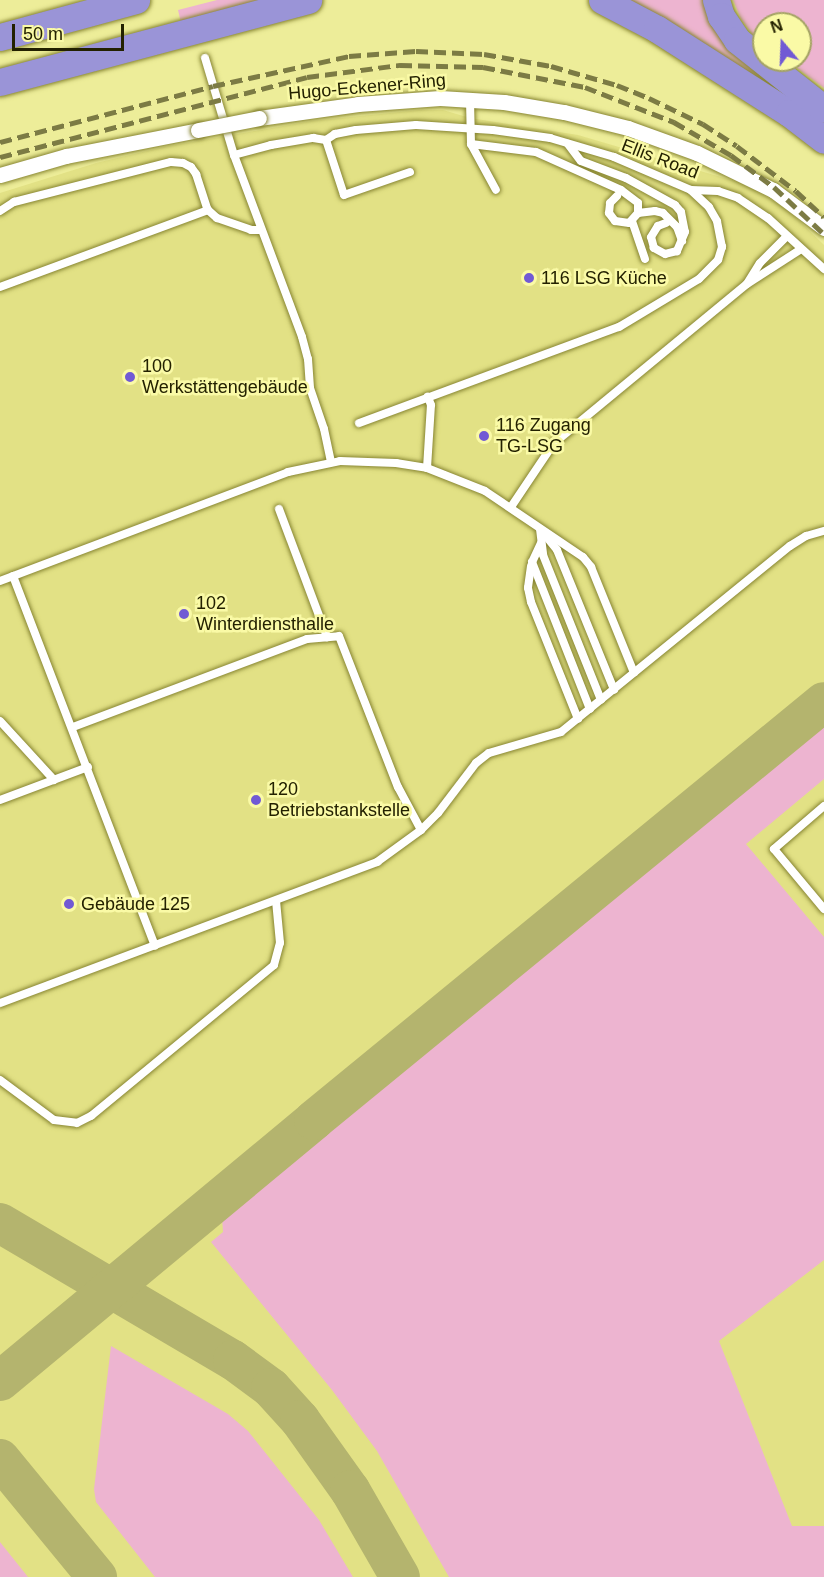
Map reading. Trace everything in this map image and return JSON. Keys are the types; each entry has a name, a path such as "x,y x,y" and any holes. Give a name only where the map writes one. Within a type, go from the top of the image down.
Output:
{"highway":[{"path":"0,37 136,0"},
{"path":"0,82 308,0"},
{"path":"602,0 657,29 789,113 824,140"},
{"path":"716,0 721,16 737,40 824,109"}],"street":[{"name":"Hugo-Eckener-Ring","path":"0,174 66,156 259,118 380,101 470,98 574,114 628,128 681,147 773,190 824,228"}],"lane":[{"path":"205,58 234,155 302,337 308,359 310,388 324,429 330,462"},
{"path":"470,98 471,144 496,190"},
{"name":"Ellis Road","path":"234,155 314,138 326,140 335,134 356,129 416,125 532,134 614,157 691,190 718,191 738,198 768,218 824,269"},
{"path":"326,140 344,195 410,172"},
{"path":"471,144 522,149 559,161 633,198 638,203 638,213 632,221 621,224 615,221 609,213 610,203 617,196"},
{"path":"568,144 581,161 626,178 675,205 685,221 682,243 672,254 665,255 654,248 652,232 658,226 666,223"},
{"path":"0,211 14,202 171,162 191,166 208,210 217,218 251,230 261,230"},
{"path":"359,423 619,327 699,279 718,260 722,247 717,221 709,207 691,190"},
{"path":"0,275 2,286 208,210"},
{"path":"638,213 655,211 663,213 677,227 682,243"},
{"path":"632,221 645,259"},
{"path":"747,284 760,263 787,236"},
{"path":"511,507 554,443 747,284 801,249"},
{"path":"427,468 431,405 428,397"},
{"path":"0,581 288,472 330,462 375,461 427,468 485,491 583,557 591,567 634,673"},
{"path":"279,509 327,637"},
{"path":"540,529 543,555 601,700"},
{"path":"540,529 557,550 614,690"},
{"path":"0,1004 377,862 421,830 438,813 476,763 489,753 514,744 550,737 578,719 790,546 806,536 824,531"},
{"path":"541,542 532,562 528,588 531,602 578,719"},
{"path":"532,562 590,709"},
{"path":"13,576 73,727 155,946"},
{"path":"73,727 307,639 339,636 398,787 421,830"},
{"path":"0,721 54,780"},
{"path":"0,800 88,767"},
{"path":"824,806 774,849 824,909"},
{"path":"0,1080 54,1120 68,1124 91,1116 274,965 280,943 276,901"}],"shaded area":[{"path":"217,0 285,0 182,27 178,10"},
{"path":"618,0 704,0 752,48 752,72 775,72 824,121 824,132"},
{"path":"733,0 824,0 824,88 802,72 812,72 812,12 752,12 752,34 741,19"},
{"path":"419,110 443,110 470,118 578,135 748,185 789,211 824,245 824,1577 0,1577 0,193 96,163 164,147 312,121"},
{"path":"824,726 824,779 746,844 824,937 824,1260 719,1341 792,1526 824,1526 824,1577 449,1577 377,1451 332,1390 211,1242 223,1232 222,1217"},
{"path":"111,1346 228,1414 248,1431 319,1520 353,1577 155,1577 96,1502 94,1489"},
{"path":"0,1542 28,1577 0,1577"}],"taxiway":[{"path":"0,1381 824,702"},
{"path":"0,1223 233,1360 271,1388 300,1420 350,1490 400,1577"},
{"path":"0,1459 97,1577"}],"railway":[{"path":"0,142 213,86 349,56 416,51 484,54 551,66 617,85 649,98 703,124 737,146 796,191 824,217"},
{"path":"0,157 307,77 400,65 483,67 585,87 674,122 731,155 774,187 824,234"}],"place":[{"name":"116 LSG Küche","path":"529,278"},
{"name":"100 Werkstättengebäude","path":"130,377"},
{"name":"116 Zugang TG-LSG","path":"484,436"},
{"name":"102 Winterdiensthalle","path":"184,614"},
{"name":"120 Betriebstankstelle","path":"256,800"},
{"name":"Gebäude 125","path":"69,904"}]}
